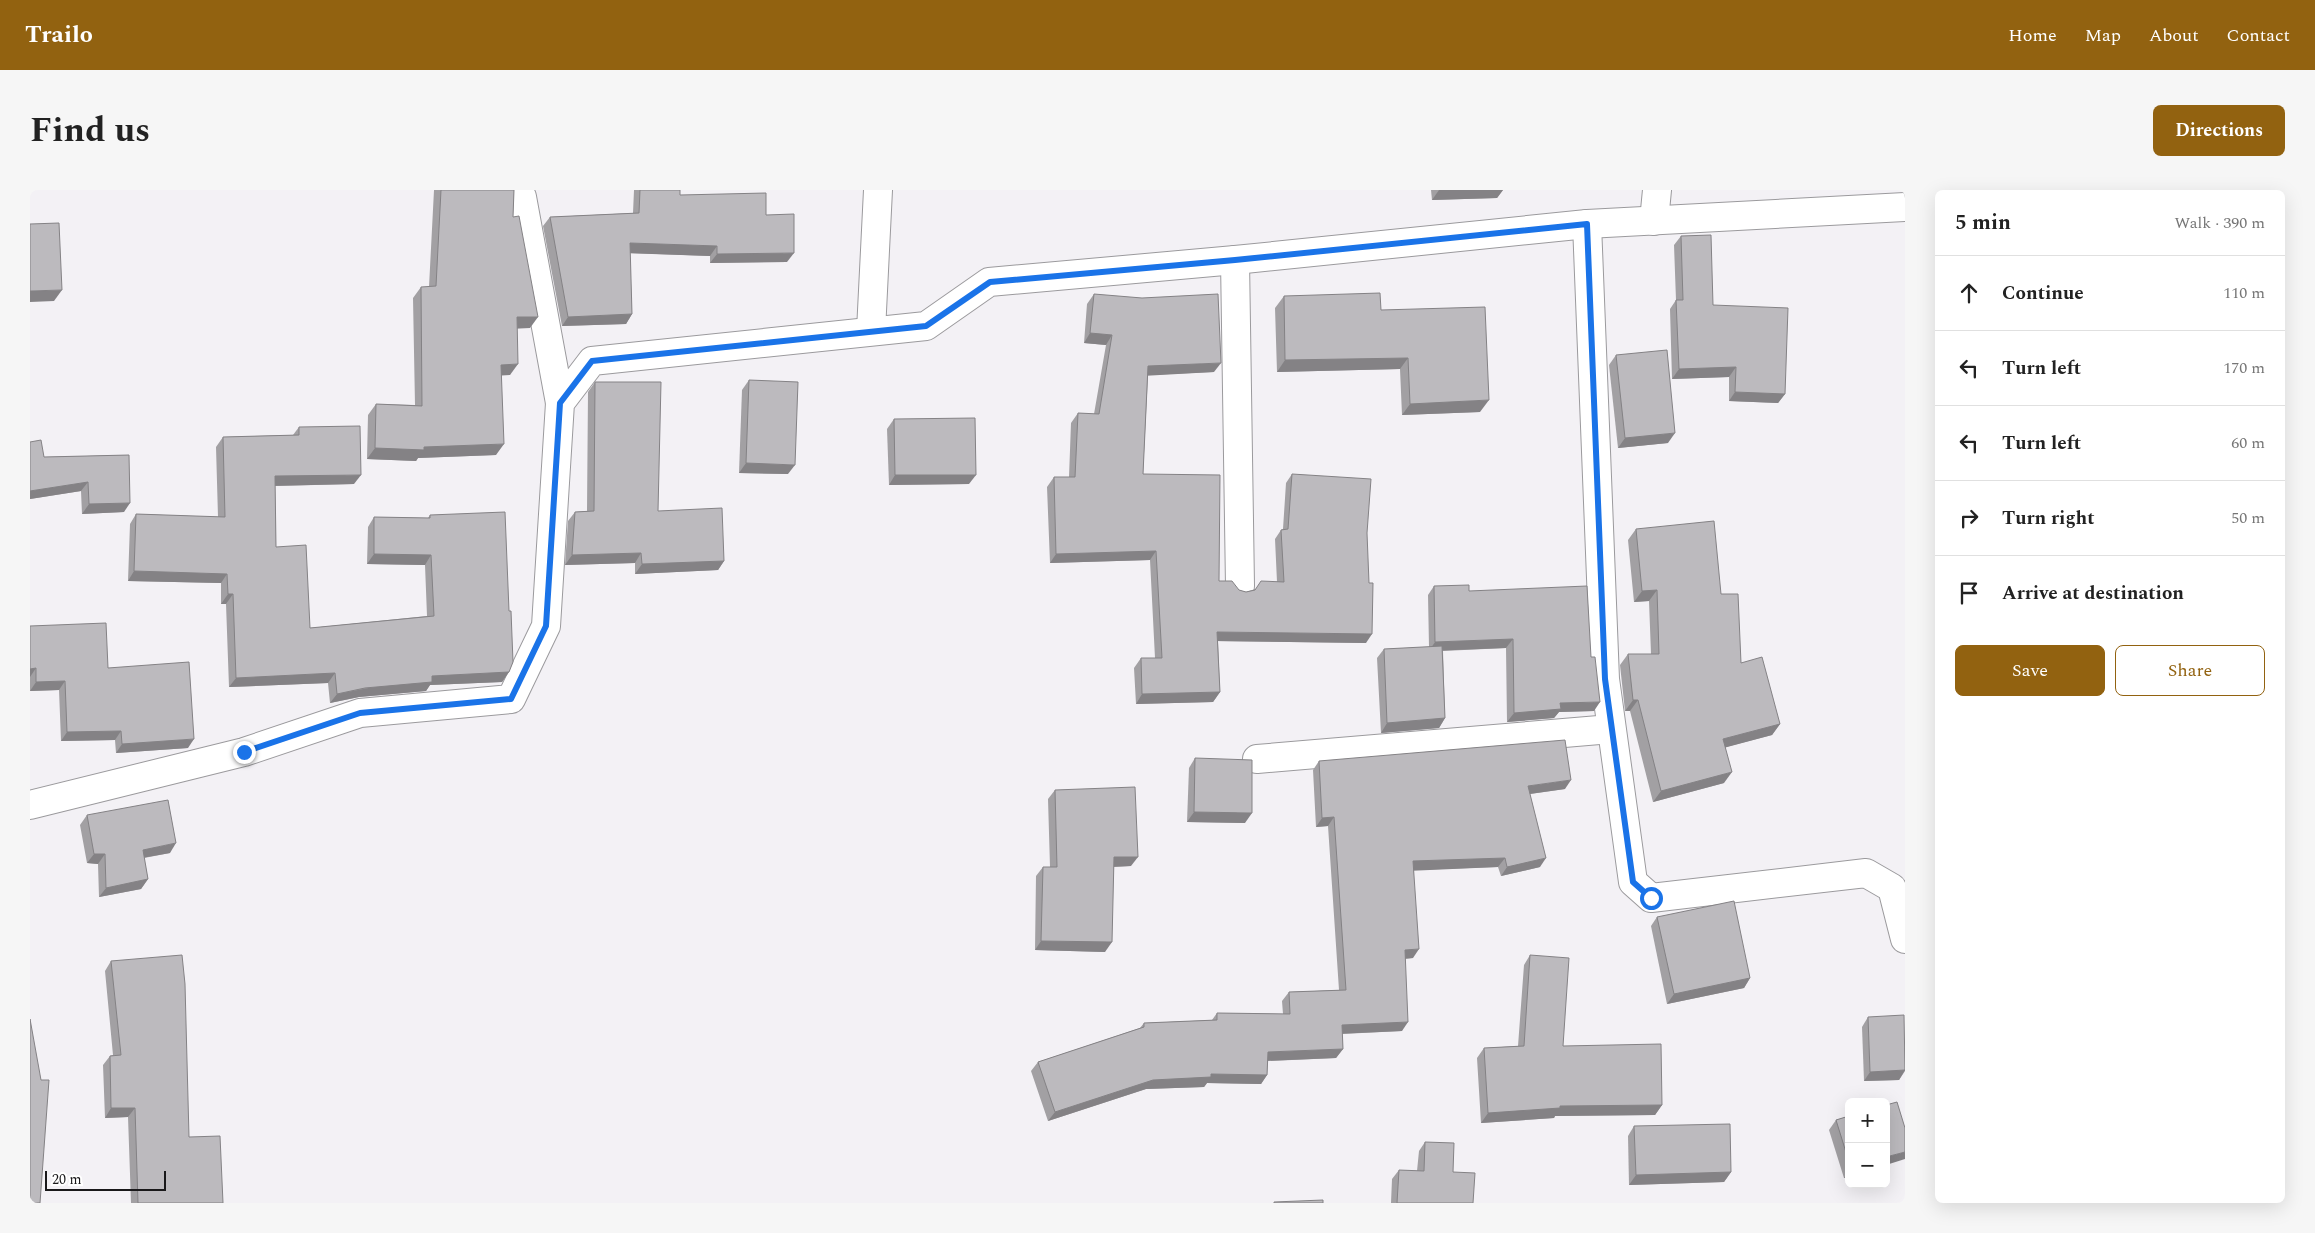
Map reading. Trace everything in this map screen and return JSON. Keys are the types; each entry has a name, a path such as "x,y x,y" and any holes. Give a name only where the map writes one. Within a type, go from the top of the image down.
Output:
{"street":[{"path":"871,331 878,190"},
{"path":"1654,221 1657,190"},
{"path":"30,805 244,752 360,713 511,699 546,626 560,403 522,197"},
{"path":"560,403 592,361 926,326 990,282 1235,260 1587,224 1905,207"},
{"path":"1587,224 1605,679 1633,882 1651,898 1866,873 1892,888 1905,939"},
{"path":"1235,260 1240,586"},
{"path":"1257,759 1611,729"}],"building":[{"path":"441,190 514,190 513,217 519,216 538,317 517,317 518,364 501,365 504,444 424,447 424,450 375,448 376,404 422,406 421,287 436,286"},
{"path":"640,190 680,190 680,195 766,193 766,215 794,214 794,253 717,254 717,246 630,243 632,314 568,317 550,217 639,213"},
{"path":"59,223 62,290 30,291 30,224"},
{"path":"1711,235 1713,305 1788,308 1785,394 1735,392 1736,367 1679,369 1676,300 1683,300 1681,236"},
{"path":"1380,293 1381,310 1485,307 1489,400 1410,404 1408,358 1285,360 1284,296"},
{"path":"1094,294 1142,298 1218,294 1221,363 1148,366 1143,474 1220,475 1219,581 1232,581 1239,590 1246,592 1255,590 1261,581 1284,582 1281,530 1288,529 1292,474 1371,479 1367,533 1369,583 1373,583 1372,634 1217,632 1220,692 1142,694 1141,658 1162,658 1156,551 1056,554 1054,477 1075,477 1078,413 1099,414 1112,335 1090,333"},
{"path":"1667,350 1675,433 1625,438 1616,355"},
{"path":"749,380 798,382 795,465 746,463"},
{"path":"595,382 661,382 658,511 722,508 724,561 642,564 641,553 572,555 575,512 594,511"},
{"path":"975,418 976,475 895,475 894,419"},
{"path":"360,426 361,475 275,476 276,547 306,545 310,628 434,616 431,555 374,554 374,517 430,518 430,515 505,512 513,662 509,672 432,676 432,682 365,688 337,694 335,673 236,678 233,594 228,594 227,574 134,571 136,514 225,517 223,437 299,435 299,427"},
{"path":"41,440 44,457 129,455 130,503 89,504 88,482 30,491 30,442"},
{"path":"1714,521 1721,594 1738,594 1741,663 1762,657 1780,724 1723,739 1732,772 1661,791 1638,700 1633,700 1628,654 1659,654 1657,590 1642,591 1636,529"},
{"path":"1469,585 1469,591 1587,586 1591,657 1595,657 1600,702 1560,703 1561,709 1514,713 1513,639 1435,642 1434,586"},
{"path":"106,623 108,668 189,662 194,739 122,744 121,731 67,732 65,681 36,682 36,668 30,669 30,626"},
{"path":"1442,646 1445,718 1387,723 1384,649"},
{"path":"1565,740 1571,780 1528,786 1546,858 1507,867 1505,858 1413,861 1419,949 1405,950 1408,1022 1342,1025 1343,1049 1268,1052 1267,1075 1211,1074 1211,1077 1153,1080 1055,1112 1038,1062 1144,1027 1144,1023 1217,1020 1217,1013 1290,1014 1289,992 1346,990 1334,817 1322,818 1319,761"},
{"path":"1195,758 1252,760 1252,813 1194,812"},
{"path":"1135,787 1138,857 1114,857 1112,942 1041,941 1043,867 1057,867 1055,790"},
{"path":"168,800 176,843 143,850 148,879 106,888 105,854 94,854 87,815"},
{"path":"1734,901 1750,978 1674,994 1657,917"},
{"path":"182,955 185,984 189,1137 220,1136 223,1203 138,1203 135,1108 111,1108 110,1056 121,1055 111,961"},
{"path":"1530,955 1569,958 1563,1046 1661,1044 1662,1105 1560,1106 1560,1108 1488,1113 1484,1048 1524,1046"},
{"path":"1904,1015 1905,1070 1870,1072 1868,1017"},
{"path":"30,1019 41,1080 49,1080 40,1203 30,1203"},
{"path":"1897,1102 1905,1128 1905,1152 1890,1156 1890,1143 1890,1104"},
{"path":"1845,1117 1845,1149 1836,1120"},
{"path":"1730,1124 1731,1172 1636,1175 1634,1126"},
{"path":"1425,1142 1454,1143 1453,1172 1475,1173 1473,1203 1397,1203 1399,1170 1424,1171"},
{"path":"1323,1200 1323,1203 1274,1203 1274,1202"}],"route":[{"path":"244,752 360,713 511,699 546,626 560,403 592,361 926,326 990,282 1235,260 1587,224 1605,679 1633,882 1651,898"}]}
